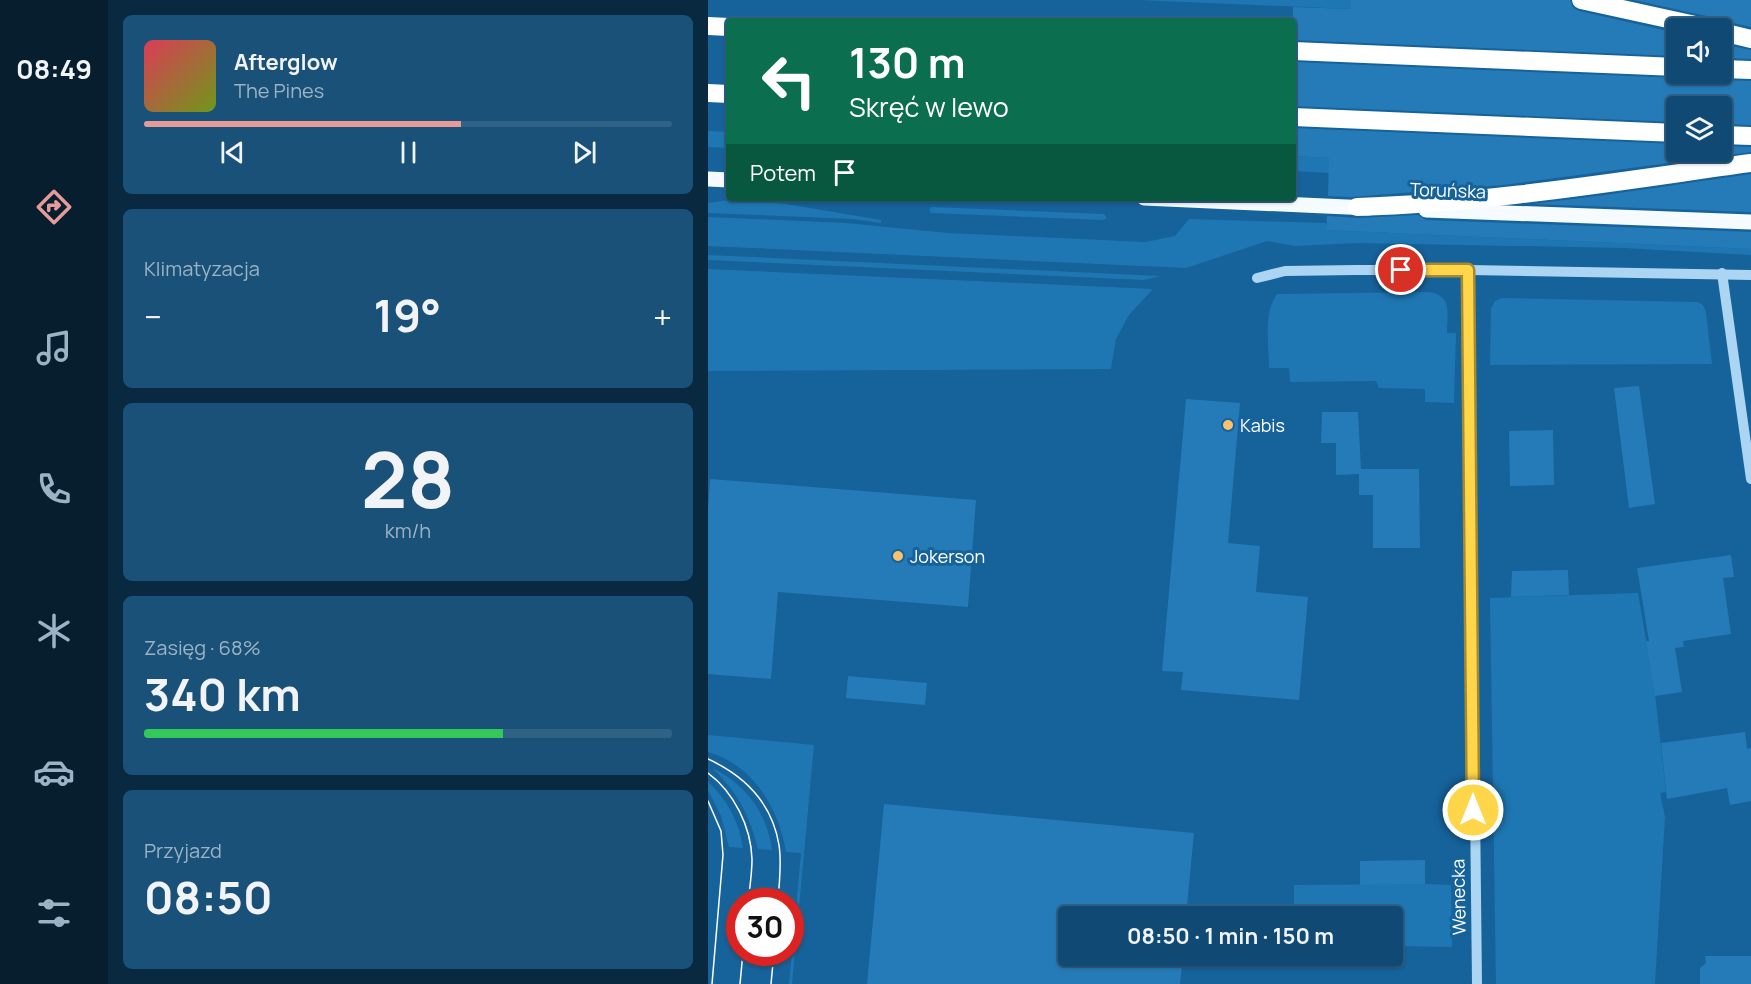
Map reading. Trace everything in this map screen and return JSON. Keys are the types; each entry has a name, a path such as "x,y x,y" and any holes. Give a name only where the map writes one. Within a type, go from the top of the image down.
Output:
{"highway":[{"path":"1581,0 1666,19"},
{"path":"708,26 726,27"},
{"path":"1732,34 1751,39"},
{"path":"1296,51 1666,67"},
{"path":"1732,69 1751,70"},
{"path":"708,93 726,94"},
{"path":"1296,117 1666,133"},
{"path":"1732,135 1751,136"},
{"path":"1357,207 1403,206 1502,196 1751,163"}],"main road":[{"path":"708,179 726,180"},
{"name":"Toruńska","path":"1215,201 1751,222"}],"street":[{"path":"1257,278 1285,272 1468,270 1751,275"},
{"name":"Wenecka","path":"1468,270 1477,984"},
{"path":"1722,273 1751,479"}],"shaded area":[{"path":"1139,0 1351,0 1351,9"},
{"path":"708,131 726,132 726,148 708,147"},
{"path":"1296,156 1329,158 1329,173 1296,171"},
{"path":"726,200 786,204 881,220 881,223 853,219 708,213 708,203"},
{"path":"932,207 1104,214 1107,218 1103,220 931,213 929,209"},
{"path":"708,217 846,223 948,233 1145,242 1175,236 1189,219 1326,223 1327,230 1751,249 1751,255 1624,248 1358,243 1295,246 1267,241 1186,268 708,246"},
{"path":"708,255 1160,276 1144,280 708,260"},
{"path":"708,269 1153,289 1129,315 1116,339 1111,369 708,371"},
{"path":"1428,292 1442,297 1445,301 1448,312 1447,333 1456,333 1454,403 1425,402 1425,389 1379,388 1376,381 1290,382 1289,368 1269,368 1268,320 1277,294"},
{"path":"1502,298 1697,302 1703,305 1706,312 1712,364 1490,365 1491,309 1495,301"},
{"path":"1638,593 1655,693 1666,792 1660,793 1665,817 1655,984 1496,984 1490,598"},
{"path":"708,735 814,745 801,888 798,888 801,853 786,852 777,820 761,790 738,767 708,752"},
{"path":"712,768 735,782 753,801 765,824 772,850 758,849 741,805 729,786"},
{"path":"708,782 732,812 743,848 729,847 721,816 708,790"},
{"path":"1294,885 1451,885 1452,947 1403,946 1403,906 1294,906"},
{"path":"791,966 794,966 792,984 789,984"}],"building":[{"path":"1351,0 1570,0 1573,8 1579,11 1666,31 1666,56 1296,40 1296,18 1293,18 1293,7 1351,9"},
{"path":"1634,0 1751,0 1751,27 1732,23 1732,18 1711,17"},
{"path":"1732,46 1751,50 1751,59 1732,58"},
{"path":"1296,62 1666,78 1666,84 1732,84 1732,80 1751,81 1751,125 1732,124 1732,96 1666,96 1666,122 1296,106"},
{"path":"1296,128 1666,144 1666,162 1676,162 1504,185 1351,197 1328,196 1329,158 1296,156"},
{"path":"1732,146 1751,147 1751,152 1732,155"},
{"path":"1751,174 1751,212 1532,204 1605,195"},
{"path":"1418,215 1426,220 1751,232 1751,249 1326,230 1327,216 1358,218"},
{"path":"1639,386 1655,504 1629,508 1614,388"},
{"path":"1186,399 1240,403 1228,543 1260,546 1256,592 1308,597 1299,700 1181,690 1183,672 1162,671"},
{"path":"1322,412 1358,412 1361,469 1419,469 1420,548 1373,548 1373,495 1359,495 1359,474 1336,475 1336,443 1321,443"},
{"path":"1553,430 1554,485 1510,486 1509,431"},
{"path":"710,479 976,500 968,607 778,592 771,679 708,674"},
{"path":"1731,555 1734,577 1723,578 1731,634 1683,641 1684,647 1675,648 1682,692 1655,696 1637,568"},
{"path":"1568,570 1569,595 1511,597 1512,571"},
{"path":"848,676 927,683 925,705 846,698"},
{"path":"1745,732 1747,749 1751,748 1751,801 1730,805 1727,788 1667,799 1661,743"},
{"path":"884,804 1194,833 1187,906 1058,906 1058,966 1182,966 1180,984 867,984"},
{"path":"1425,860 1425,884 1360,885 1360,861"},
{"path":"1705,956 1751,956 1751,984 1700,984 1700,968 1706,963"}],"tram line":[{"path":"708,759 745,783 755,793 770,816 780,852 779,888"},
{"path":"708,773 726,790 744,823 751,847 750,888"},
{"path":"708,801 721,831 723,855 712,984"},
{"path":"740,984 742,966"},
{"path":"771,984 773,966"}],"place":[{"name":"Kabis","path":"1228,425"},
{"name":"Jokerson","path":"898,556"}],"route":[{"path":"1401,270 1468,270 1473,810"}]}
